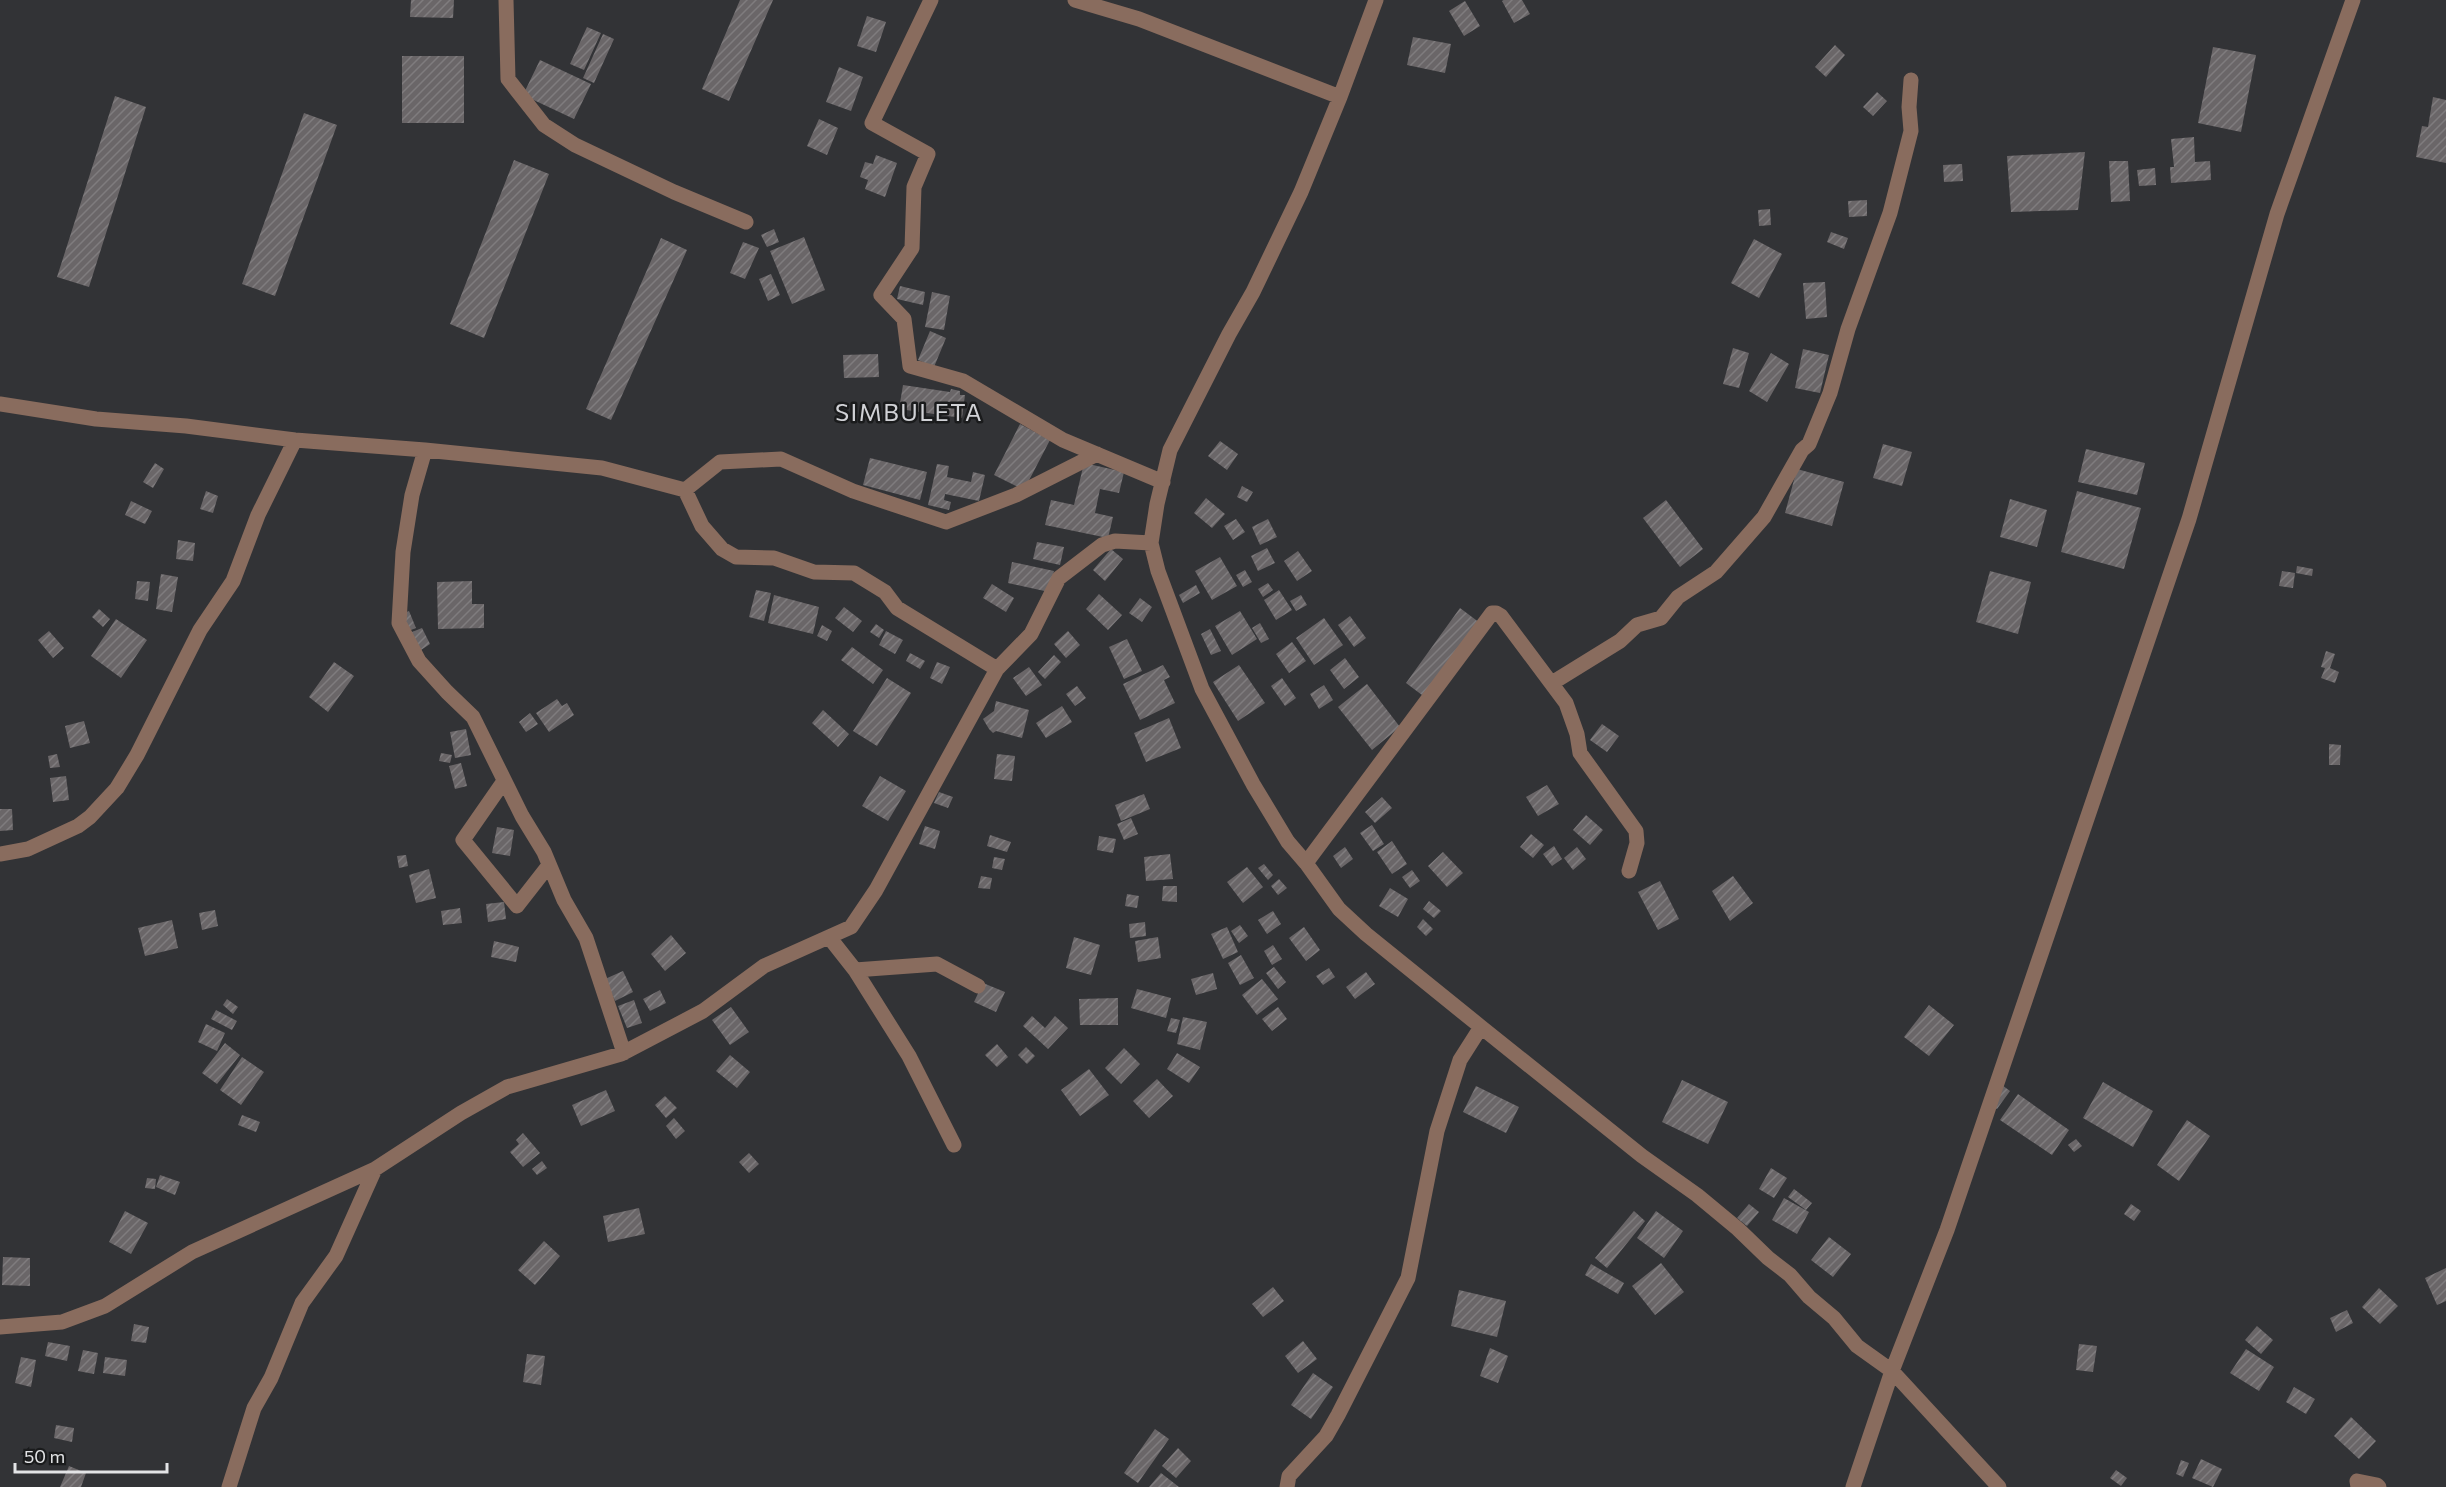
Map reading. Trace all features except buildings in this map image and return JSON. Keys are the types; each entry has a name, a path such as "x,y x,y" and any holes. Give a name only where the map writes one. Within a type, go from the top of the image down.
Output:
{"street":[{"path":"506,0 508,79 544,125 595,154 674,192 746,222"},
{"path":"931,0 872,123 928,154 914,187 912,248 881,295 904,319 910,366 963,381 1063,440 1163,482"},
{"path":"1075,0 1139,19 1340,97"},
{"path":"1376,0 1340,97 1300,192 1253,292 1170,450 1157,504 1151,543 1158,571 1202,689 1253,784 1288,842 1306,862 1339,909 1366,934 1481,1027 1642,1156 1697,1195 1738,1229 1768,1258 1790,1275 1809,1297 1834,1317 1857,1346 1892,1371 1999,1487"},
{"path":"1853,1487 1892,1371 1947,1230 2189,519 2277,214 2354,0"},
{"path":"1552,683 1620,641 1637,625 1661,618 1678,597 1716,572 1764,517 1802,450 1809,444 1830,393 1848,329 1890,213 1911,131 1909,107 1911,80"},
{"path":"0,404 96,419 602,468 685,490 702,526 722,549 736,557 774,558 814,572 854,573 885,592 897,608 997,669"},
{"path":"0,854 28,849 78,826 90,817 117,788 138,755 200,630 233,581 258,515 295,440"},
{"path":"425,450 412,495 403,552 399,623 419,661 473,717 549,865 564,900 586,938 624,1053"},
{"path":"685,490 720,462 781,459 853,491 946,522 1016,495 1097,454"},
{"path":"0,1327 62,1322 94,1310 202,1247 375,1169 461,1113 507,1088 624,1053 703,1011 764,966 851,927 876,890 997,669 1031,634 1059,578 1102,545 1115,541 1151,543"},
{"path":"1306,862 1492,613 1501,616 1552,683 1571,713 1580,753 1636,831 1636,843 1629,871"},
{"path":"504,781 463,840 517,906 549,865"},
{"path":"829,937 855,970 909,1056 954,1145"},
{"path":"855,970 937,964 978,986"},
{"path":"1287,1487 1289,1476 1326,1436 1408,1278 1437,1131 1460,1060 1481,1027"},
{"path":"229,1487 254,1408 271,1378 302,1303 336,1256 375,1169"},
{"path":"2358,1487 2357,1481 2379,1487"}],"district":[{"name":"SIMBULETA","path":"909,413"}]}
